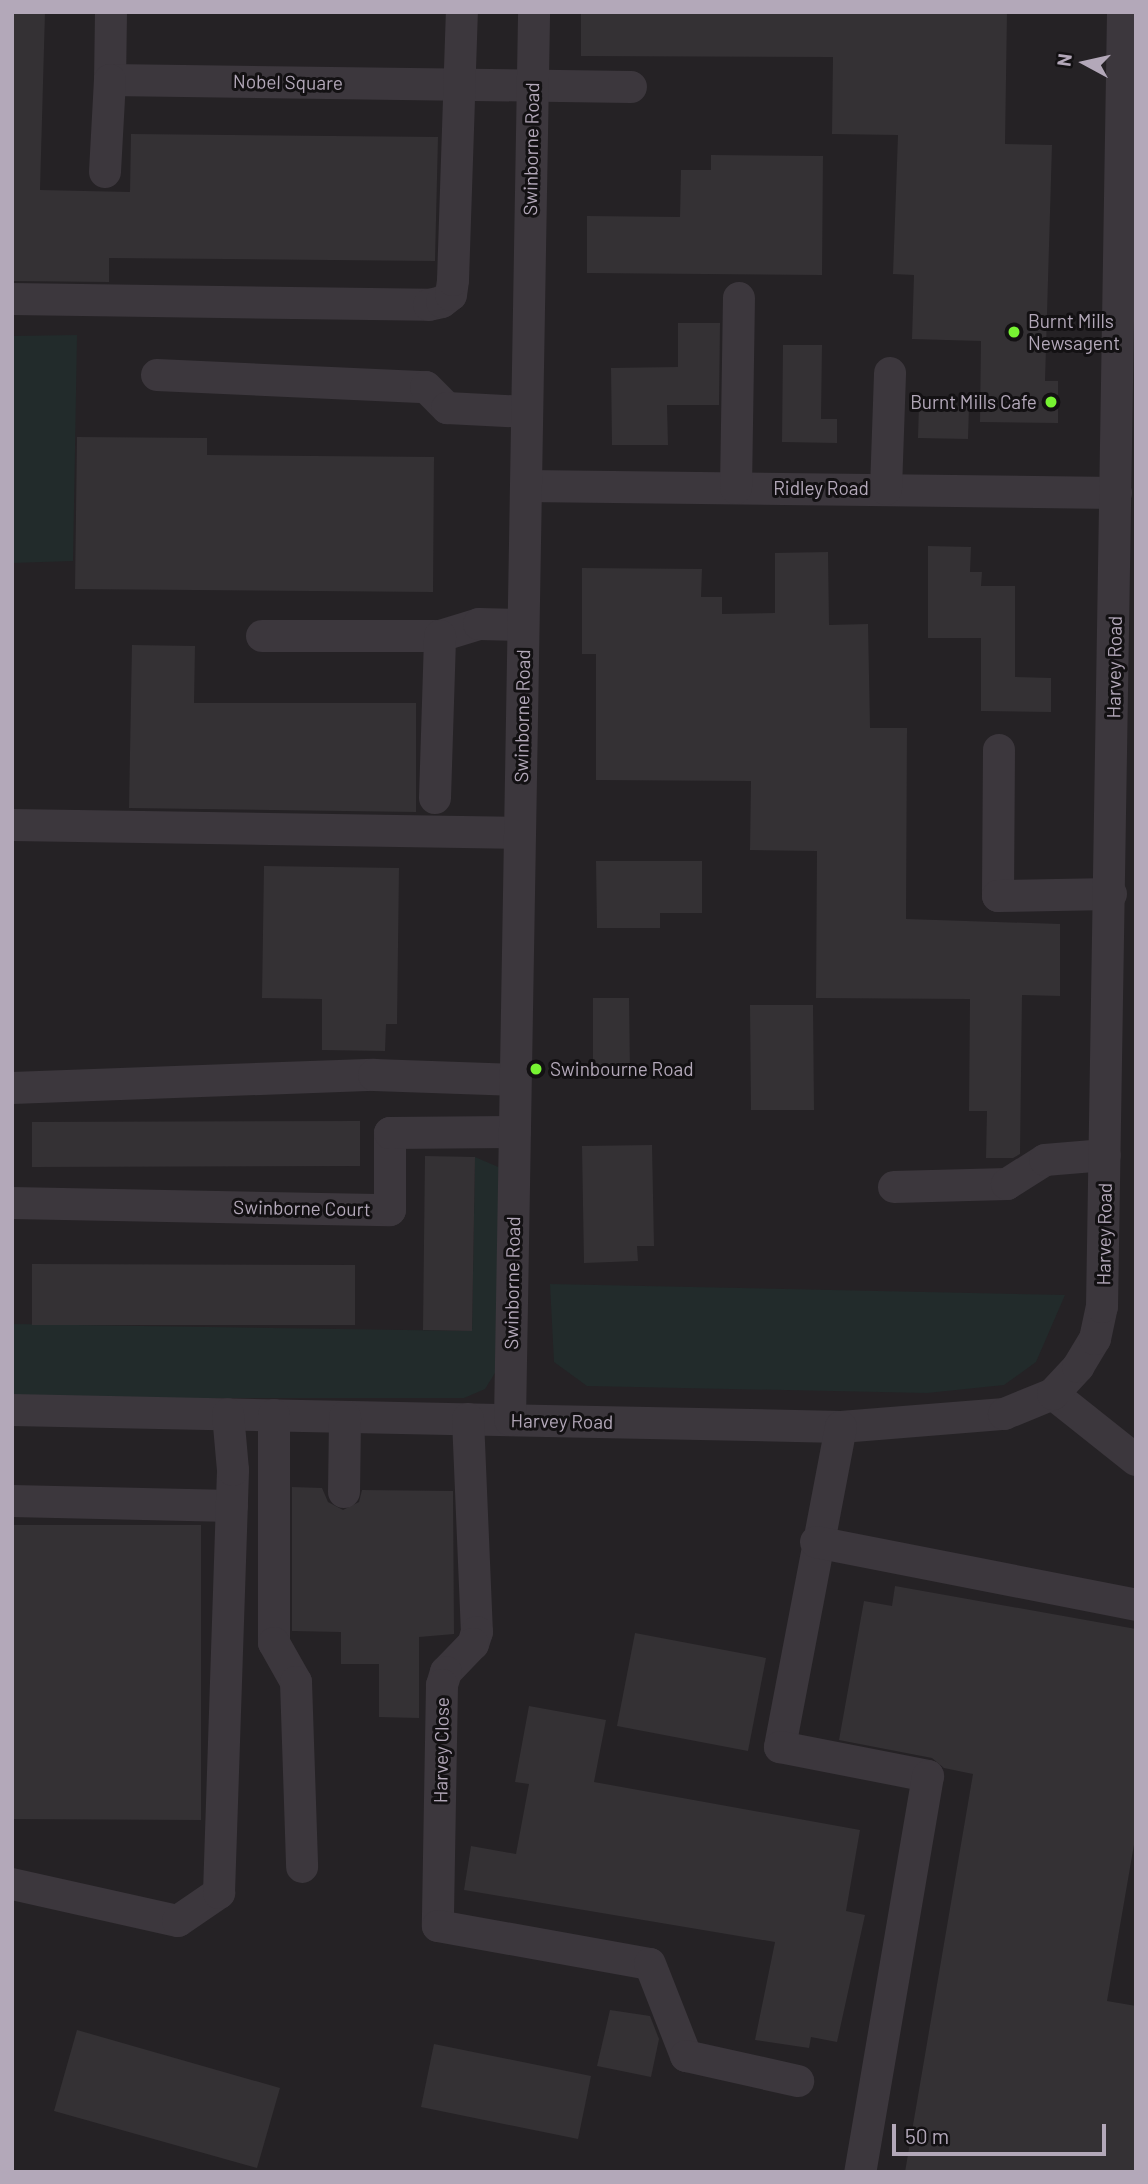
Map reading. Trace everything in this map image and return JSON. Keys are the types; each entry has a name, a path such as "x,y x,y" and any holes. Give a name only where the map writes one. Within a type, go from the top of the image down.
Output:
{"street":[{"path":"106,172 111,12"},
{"path":"12,299 429,305 442,302 451,295 453,280 462,12"},
{"name":"Swinborne Road","path":"510,1420 534,12"},
{"name":"Harvey Road","path":"12,1410 841,1427 1004,1414 1054,1394 1095,1339 1102,1307 1111,894 1126,580 1116,493 1127,386 1130,54 1124,12"},
{"name":"Nobel Square","path":"110,80 631,87"},
{"path":"736,488 739,298"},
{"path":"886,489 890,373"},
{"path":"157,375 426,387 447,408 527,412"},
{"name":"Ridley Road","path":"526,486 1116,493"},
{"path":"262,636 440,636 478,624 523,625"},
{"path":"435,798 440,636"},
{"path":"999,750 998,896 1111,894"},
{"path":"12,825 520,833"},
{"path":"12,1088 374,1075 515,1080"},
{"name":"Swinborne Court","path":"12,1203 390,1210 390,1133 515,1132"},
{"path":"894,1187 1007,1184 1045,1160 1105,1155"},
{"path":"1054,1394 1136,1460"},
{"path":"12,1884 178,1921 219,1893 232,1506 228,1414"},
{"path":"274,1415 274,1643 296,1682 302,1867"},
{"path":"344,1492 345,1417"},
{"name":"Harvey Close","path":"468,1419 477,1632 473,1644 446,1672 442,1685 438,1926 650,1964 687,2056 798,2081"},
{"path":"841,1427 816,1542 780,1747 928,1776 860,2172"},
{"path":"12,1501 232,1506"},
{"path":"816,1542 1136,1605"}],"shaded area":[{"path":"12,12 1136,12 1136,2172 12,2172"},
{"path":"77,335 73,561 12,563 12,336"},
{"path":"475,1157 503,1169 500,1365 485,1389 464,1398 12,1398 12,1324 472,1331"},
{"path":"550,1284 1065,1295 1036,1362 1004,1385 927,1393 587,1386 554,1362"}],"building":[{"path":"12,12 45,12 40,190 130,192 131,134 438,137 435,261 109,258 109,282 12,281"},
{"path":"581,12 1007,12 1005,144 1052,145 1045,381 1058,381 1058,423 980,422 981,341 912,339 914,275 893,274 898,135 832,134 833,57 581,56"},
{"path":"711,155 823,156 822,275 587,273 587,216 680,217 681,170 711,170"},
{"path":"678,323 720,323 719,405 667,405 668,445 612,445 611,368 678,367"},
{"path":"783,345 822,345 821,419 837,419 837,443 782,442"},
{"path":"919,405 969,406 968,439 918,438"},
{"path":"77,437 207,438 207,455 434,457 433,592 75,589"},
{"path":"928,546 971,547 970,572 982,572 981,586 1015,586 1015,677 1051,678 1051,712 981,711 981,638 928,638"},
{"path":"828,552 829,625 868,624 870,728 907,728 906,919 1060,924 1060,996 1022,995 1020,1154 1013,1158 986,1158 987,1111 969,1111 970,999 816,998 817,851 750,850 751,781 596,780 596,654 582,654 582,568 702,569 701,597 722,597 722,614 775,613 775,553"},
{"path":"132,645 195,646 194,703 416,703 416,812 129,808"},
{"path":"596,861 702,861 702,913 660,913 660,928 597,928"},
{"path":"264,866 399,868 397,1024 386,1024 385,1051 322,1050 322,999 262,998"},
{"path":"593,998 629,998 630,1074 593,1075"},
{"path":"750,1005 813,1005 814,1110 751,1110"},
{"path":"360,1121 360,1166 32,1167 32,1122"},
{"path":"652,1145 654,1246 637,1246 638,1261 584,1263 582,1146"},
{"path":"425,1156 475,1157 472,1331 423,1330"},
{"path":"32,1264 355,1265 355,1325 32,1325"},
{"path":"292,1487 322,1488 328,1502 343,1510 359,1502 362,1490 453,1491 454,1634 419,1637 419,1718 379,1717 379,1664 341,1664 341,1632 292,1631"},
{"path":"12,1525 201,1525 201,1820 12,1819"},
{"path":"895,1586 1136,1629 1136,1833 1107,2001 1136,2006 1136,2172 905,2172 973,1774 944,1768 932,1758 839,1740 864,1601 892,1606"},
{"path":"635,1633 766,1658 748,1751 617,1726"},
{"path":"529,1706 606,1720 594,1782 860,1830 846,1911 865,1915 837,2042 811,2037 809,2048 755,2040 775,1942 464,1890 471,1846 516,1854 529,1784 515,1782"},
{"path":"610,2010 650,2016 659,2039 651,2077 597,2066"},
{"path":"77,2030 280,2088 257,2168 54,2111"},
{"path":"434,2044 591,2076 578,2139 421,2107"}],"place":[{"name":"Burnt Mills Newsagent","path":"1014,332"},
{"name":"Burnt Mills Cafe","path":"1051,402"},
{"name":"Swinbourne Road","path":"536,1069"}]}
